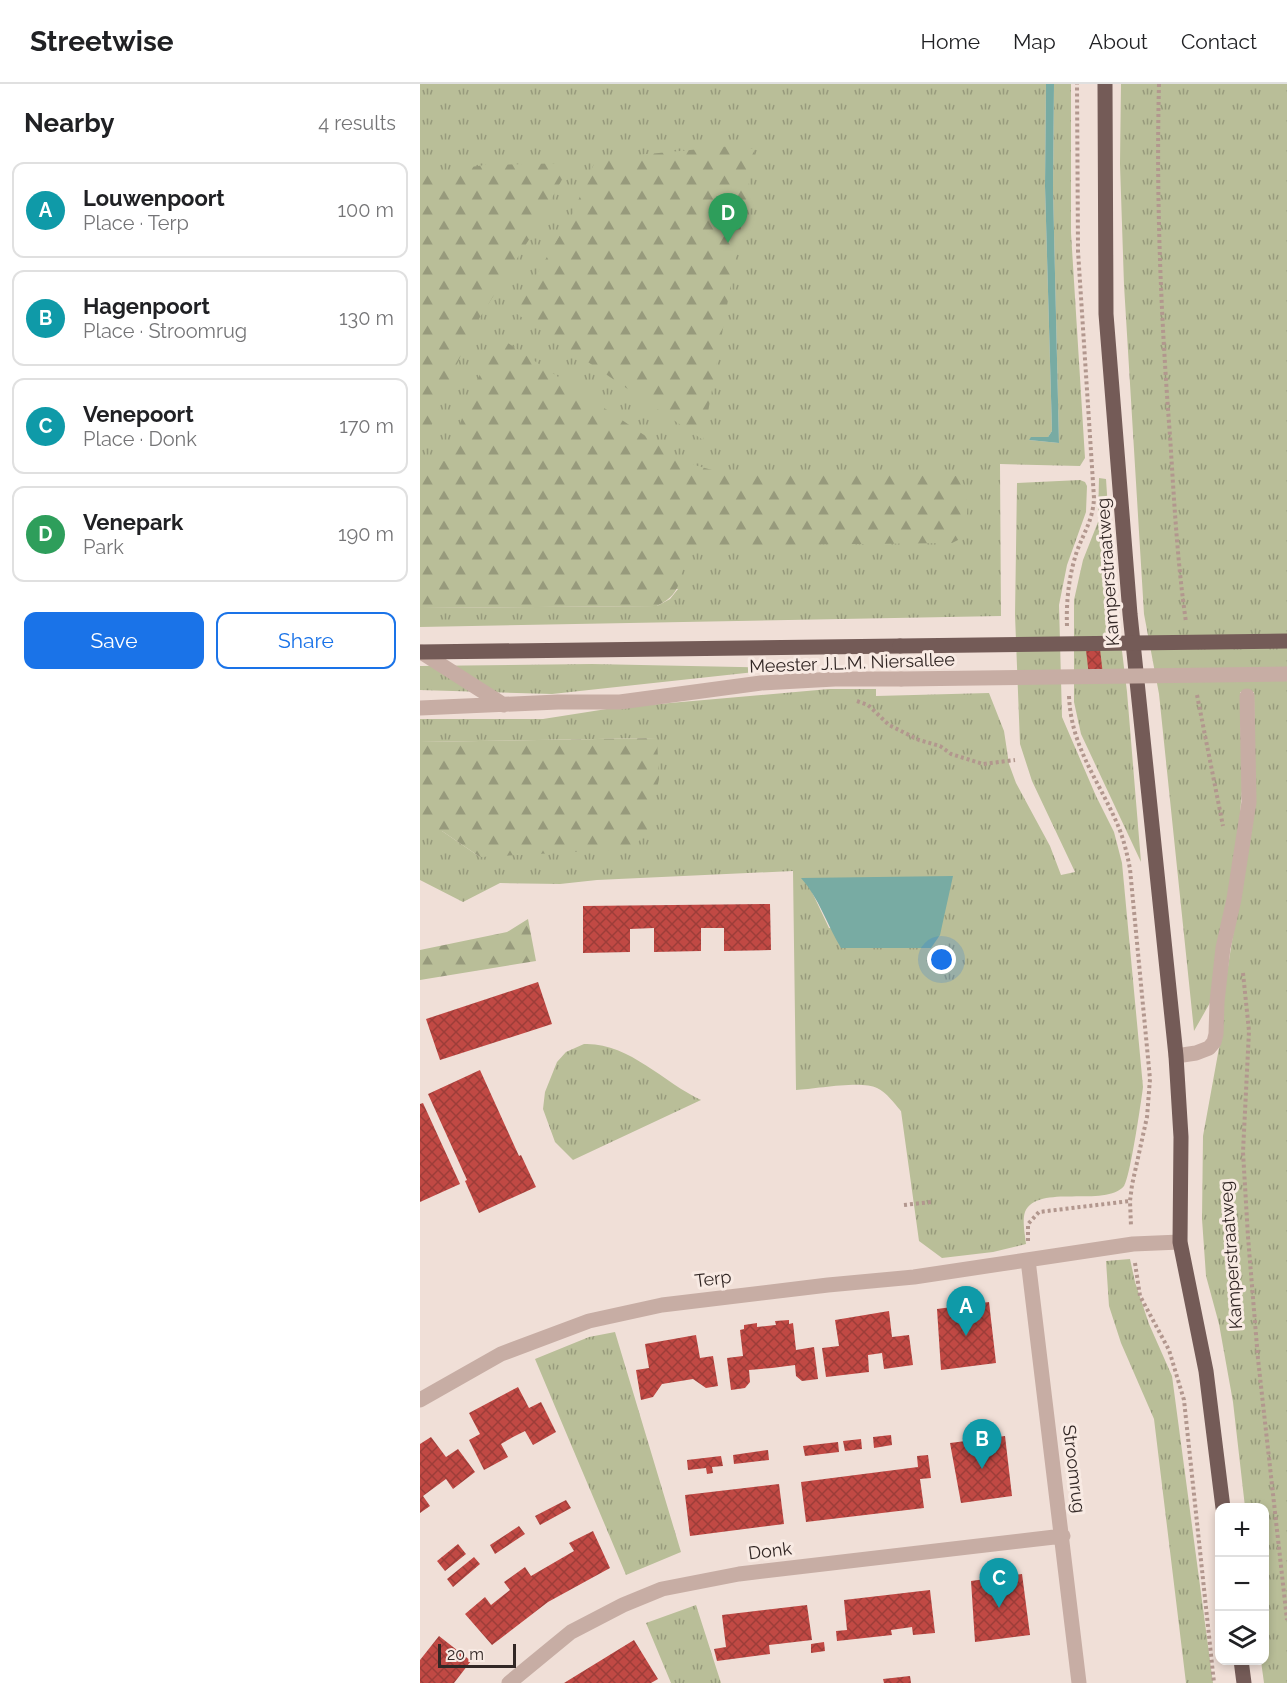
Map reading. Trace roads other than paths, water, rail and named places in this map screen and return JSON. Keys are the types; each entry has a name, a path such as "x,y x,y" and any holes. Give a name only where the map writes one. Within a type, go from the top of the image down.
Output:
{"main road":[{"name":"Kamperstraatweg","path":"1105,84 1106,314 1130,614 1176,1056 1181,1137 1180,1242 1206,1371 1221,1503"},
{"name":"Meester J.L.M. Niersallee","path":"421,652 1287,641"},
{"path":"1242,1665 1244,1683"}],"street":[{"path":"421,652 504,705"},
{"name":"Meester J.L.M. Niersallee","path":"420,708 620,702 762,683 835,679 1287,674"},
{"path":"1176,1056 1209,1048 1216,1034 1223,948 1234,899 1249,802 1247,696"},
{"name":"Terp","path":"420,1400 501,1354 589,1321 662,1305 914,1277 1132,1244 1180,1242"},
{"name":"Stroomrug","path":"1028,1260 1079,1683"},
{"name":"Donk","path":"509,1683 571,1632 623,1605 662,1589 740,1574 1063,1536"}],"water":[{"path":"1046,84 1054,84 1053,189 1059,443 1029,440 1031,437 1048,437 1052,431 1045,186"},
{"path":"953,876 940,935 931,948 841,948 818,903 801,878"}],"place":[{"name":"Venepark","path":"728,243"},
{"name":"Louwenpoort","path":"966,1336"},
{"name":"Hagenpoort","path":"982,1469"},
{"name":"Venepoort","path":"999,1608"}]}
